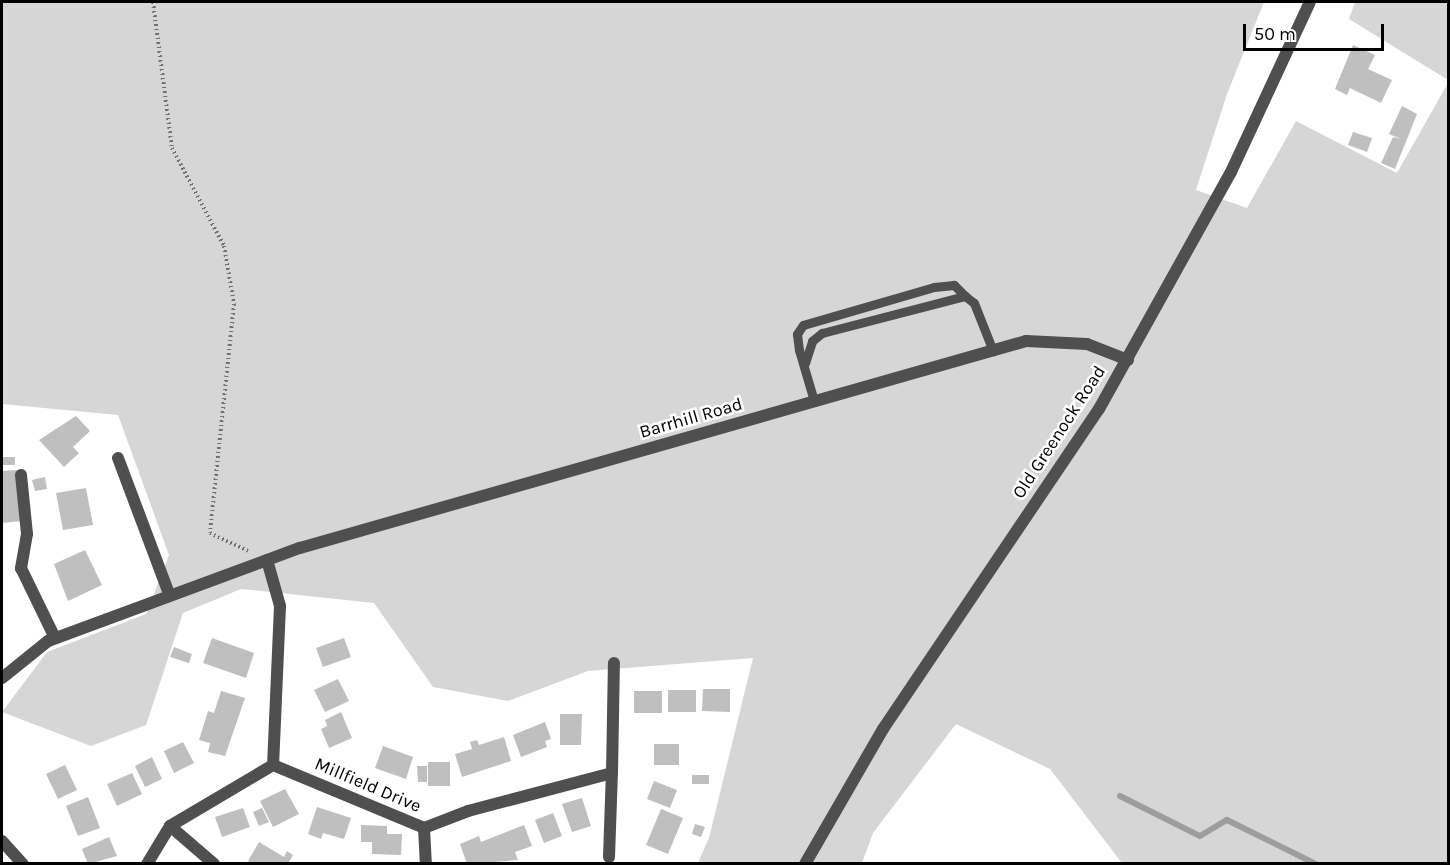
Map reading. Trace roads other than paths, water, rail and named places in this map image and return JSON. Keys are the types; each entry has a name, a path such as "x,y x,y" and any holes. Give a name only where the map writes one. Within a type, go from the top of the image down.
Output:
{"street":[{"name":"Old Greenock Road","path":"805,864 883,729 1128,360 1231,172 1310,2"},
{"name":"Barrhill Road","path":"2,678 55,639 267,560 1026,341 1087,344 1128,360"},
{"path":"118,458 170,596"},
{"path":"21,475 27,534 21,568 55,639"},
{"path":"147,864 170,826 273,765 280,606 267,560"},
{"path":"609,857 614,663"},
{"name":"Millfield Drive","path":"273,765 424,828 468,811 612,772"},
{"path":"170,826 214,864"},
{"path":"424,828 426,864"},
{"path":"2,841 23,864"}],"lane":[{"path":"814,401 797,334 803,325 934,287 954,285 974,303 993,351"},
{"path":"805,363 812,341 822,333 965,296"}],"waterway":[{"path":"1120,796 1200,836 1227,820 1316,864"}]}
